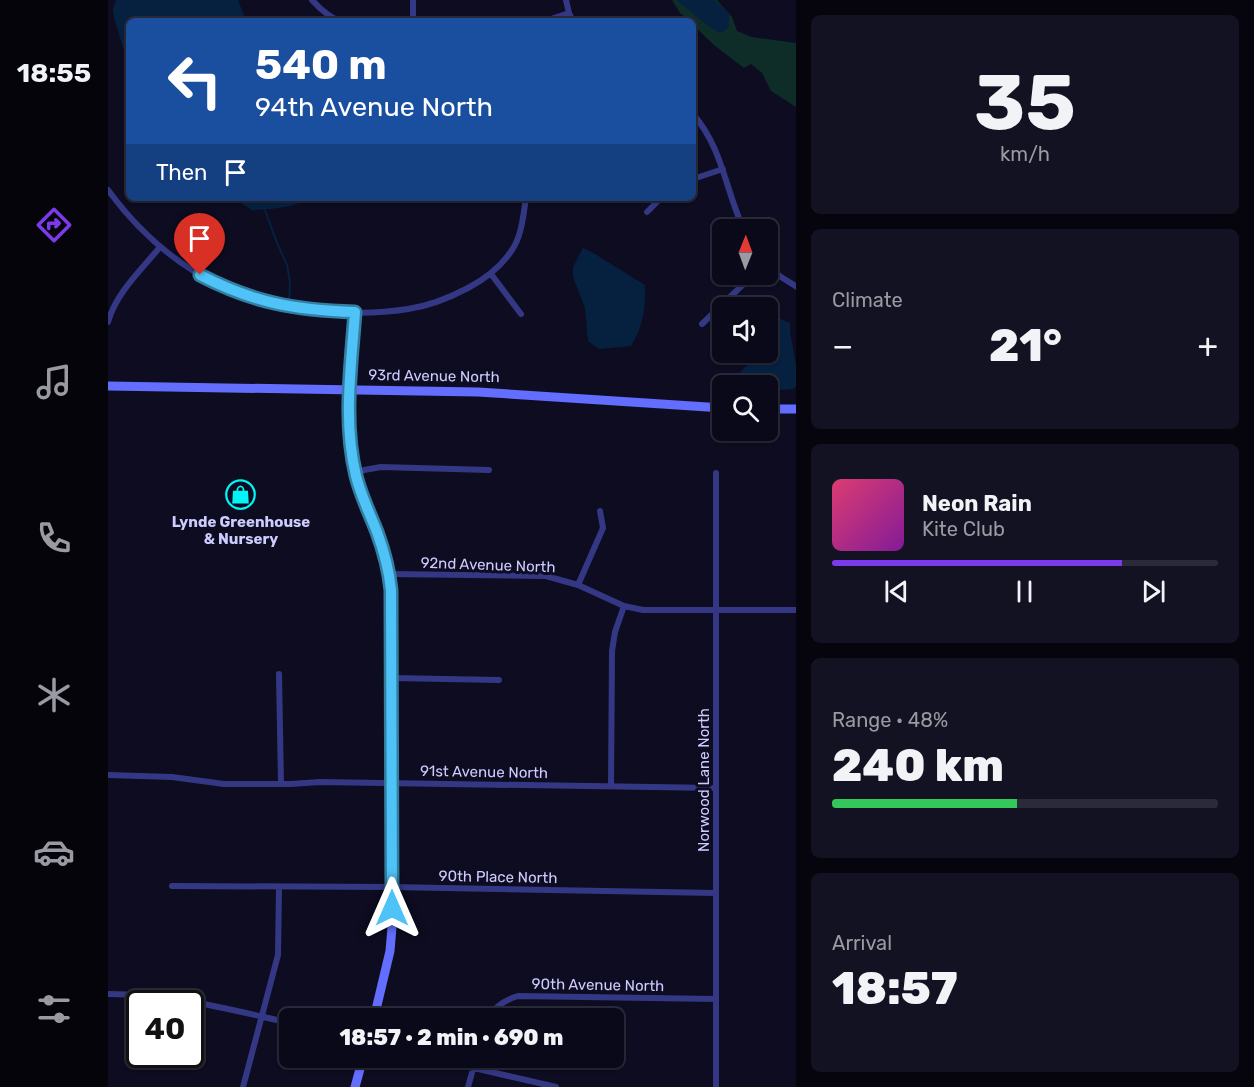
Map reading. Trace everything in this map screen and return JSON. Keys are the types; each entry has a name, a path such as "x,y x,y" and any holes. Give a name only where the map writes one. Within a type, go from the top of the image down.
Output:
{"street":[{"path":"312,0 319,9 334,18"},
{"path":"412,0 413,18"},
{"path":"566,0 572,18"},
{"path":"554,18 569,13"},
{"path":"696,118 712,141 740,219"},
{"path":"696,178 723,170"},
{"path":"108,190 128,216 160,247 200,275 222,286 244,295 291,307 355,312 399,310 427,305 455,294 491,274 513,249 519,234 525,201"},
{"path":"647,212 658,201"},
{"path":"108,319 125,288 160,247"},
{"path":"491,274 521,314"},
{"path":"778,275 796,287"},
{"path":"702,324 743,285"},
{"path":"355,312 349,389 349,426 356,475 386,558 391,590 392,927 390,951 376,1008"},
{"name":"93rd Avenue North","path":"108,386 501,393 712,407"},
{"path":"778,408 796,409"},
{"path":"356,475 364,470 381,467 489,470"},
{"name":"Norwood Lane North","path":"716,473 716,1087"},
{"path":"578,585 603,528 600,512"},
{"name":"92nd Avenue North","path":"389,574 546,576 578,585 624,606 643,610 796,610"},
{"path":"611,786 612,651 616,628 624,606"},
{"path":"279,674 281,784"},
{"path":"392,678 499,680"},
{"name":"91st Avenue North","path":"108,776 172,777 224,784 392,782 716,788"},
{"name":"90th Place North","path":"172,886 392,887 716,893"},
{"path":"243,1087 278,955 279,887"},
{"path":"108,994 180,999 279,1021"},
{"name":"90th Avenue North","path":"496,1008 518,996 716,999"},
{"path":"355,1087 360,1068"},
{"path":"468,1087 473,1068"},
{"path":"477,1068 556,1087"}],"green space":[{"path":"672,0 717,0 732,17 737,31 752,37 796,43 796,107 771,91 762,73 751,64 744,68 715,46 696,28 696,18 686,18"}],"water":[{"path":"116,0 238,0 245,18 126,18 126,58 113,9"},
{"path":"677,0 714,0 729,13 729,27 719,33"},
{"path":"238,201 305,201 290,206 252,210"},
{"path":"583,248 645,285 643,317 631,346 599,349 588,341 585,308 573,277 573,267"},
{"path":"778,319 790,323 796,365 796,386 793,389 778,390 778,375 739,375 750,363 778,363"}],"waterway":[{"path":"265,210 287,265 290,282 289,301"}],"place":[{"name":"Lynde Greenhouse & Nursery","path":"241,495"}],"route":[{"path":"200,275 244,295 267,302 312,310 355,312 349,389 351,445 358,484 386,558 391,590 392,908"}]}
